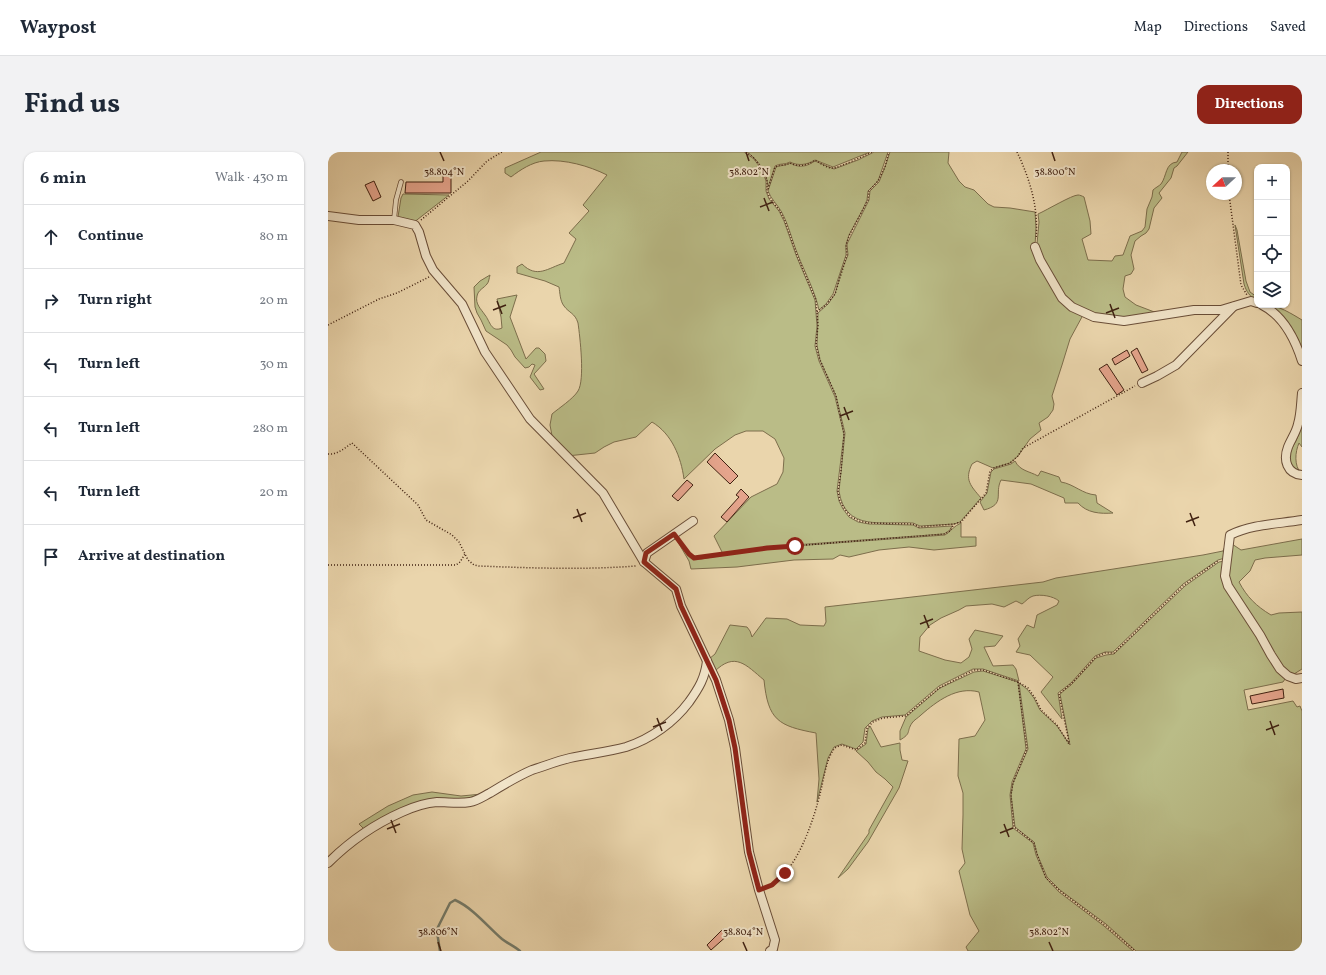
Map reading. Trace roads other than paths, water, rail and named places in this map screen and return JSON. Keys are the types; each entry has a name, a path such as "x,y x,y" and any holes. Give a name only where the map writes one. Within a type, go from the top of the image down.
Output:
{"street":[{"path":"328,216 360,220 394,220 415,225 420,232 426,256 436,273 462,304 485,352 530,419 603,493 644,562 676,589 681,606 708,660 729,720 735,748 749,852 775,940 770,951"},
{"path":"1036,247 1040,260 1062,298 1081,313 1094,317 1124,321 1194,310 1221,310 1254,302"},
{"path":"1142,383 1176,365 1233,308"},
{"path":"1266,308 1281,319 1297,344 1302,361"},
{"path":"1302,393 1298,424 1287,448 1286,460 1288,468 1292,472 1302,475"},
{"path":"1302,520 1241,529 1230,535 1225,576 1228,586 1280,669 1288,676 1296,679 1302,678"},
{"path":"644,562 646,553 693,521"},
{"path":"328,863 339,852 367,832 403,812 421,805 437,802 472,802 527,772 569,758 627,746 645,738 673,720 686,707 706,674 708,660"}],"lane":[{"path":"394,220 396,200 401,182"}],"waterway":[{"path":"440,951 437,932 438,927 450,903 455,900 462,903 502,939 520,951"}]}
